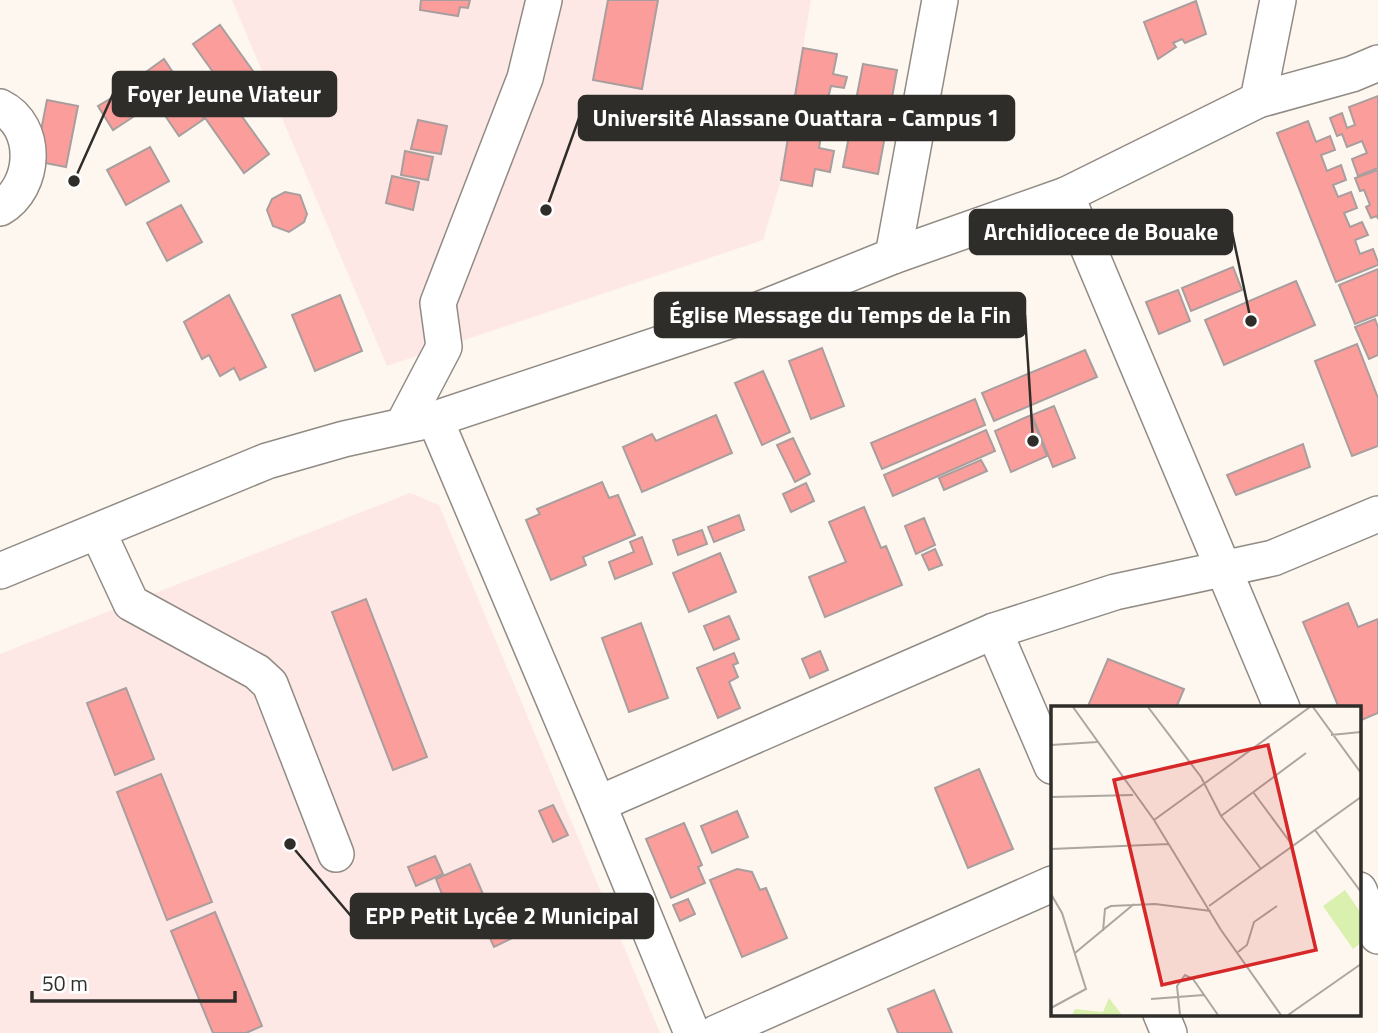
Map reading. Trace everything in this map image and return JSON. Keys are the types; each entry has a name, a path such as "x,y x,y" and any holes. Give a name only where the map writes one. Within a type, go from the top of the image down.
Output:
{"street":[{"path":"544,0 525,78 438,303 444,346 419,422 598,804 691,1033"},
{"path":"893,256 940,0"},
{"path":"1258,100 1278,0"},
{"path":"0,571 267,461 344,439 419,422 741,317 893,256 1066,195 1258,100 1352,74 1378,63"},
{"path":"0,107 13,114 26,136 28,166 20,192 0,208"},
{"path":"1066,195 1281,706"},
{"path":"598,804 994,631 1115,592 1273,558 1378,514"},
{"path":"98,532 131,603 257,672 270,684 336,853"},
{"path":"994,631 1051,763"},
{"path":"716,1033 1051,884"},
{"path":"1360,892 1378,936"},
{"path":"1162,1016 1169,1033"}],"shaded area":[{"path":"232,0 811,0 781,180 763,240 387,366"},
{"path":"410,493 439,505 660,1033 0,1033 0,654"}],"building":[{"path":"421,0 470,0 468,8 460,7 458,16 420,10"},
{"path":"608,0 658,0 642,89 593,80"},
{"path":"1196,1 1206,34 1185,43 1182,39 1173,43 1176,47 1158,59 1144,22"},
{"path":"220,25 258,78 231,97 193,44"},
{"path":"803,48 837,54 833,74 847,77 844,88 831,86 828,98 843,101 839,122 824,119 819,148 834,151 830,172 815,169 812,186 781,180"},
{"path":"164,59 204,119 179,136 139,77"},
{"path":"863,64 897,70 878,174 843,167"},
{"path":"118,94 133,117 113,130 98,106"},
{"path":"1378,96 1378,168 1358,176 1352,159 1367,153 1362,141 1347,147 1342,134 1337,136 1330,118 1342,113 1347,128 1355,125 1349,107"},
{"path":"228,97 269,154 244,173 203,115"},
{"path":"47,100 78,106 66,167 35,161"},
{"path":"418,120 447,126 441,154 411,149"},
{"path":"1308,121 1316,142 1330,136 1335,150 1321,155 1327,171 1341,165 1346,180 1333,185 1338,197 1351,192 1357,208 1344,213 1350,227 1362,222 1368,235 1355,240 1360,254 1373,249 1378,262 1378,265 1336,282 1277,133"},
{"path":"150,147 169,181 126,205 107,170"},
{"path":"405,151 433,157 428,180 401,175"},
{"path":"1378,170 1378,219 1377,216 1371,218 1366,207 1370,205 1364,190 1360,191 1355,178"},
{"path":"392,176 419,182 413,210 386,203"},
{"path":"285,192 300,195 307,214 304,222 289,232 273,226 267,210 272,199"},
{"path":"181,205 202,242 167,261 147,223"},
{"path":"1233,267 1242,290 1191,311 1182,288"},
{"path":"1378,269 1378,315 1355,324 1339,285"},
{"path":"1296,281 1315,325 1224,365 1205,320"},
{"path":"1178,290 1190,321 1159,334 1146,302"},
{"path":"229,295 266,367 240,380 234,368 220,376 209,355 202,359 184,322"},
{"path":"340,295 362,351 315,371 292,315"},
{"path":"1375,319 1378,327 1378,355 1369,359 1355,327"},
{"path":"1357,344 1378,398 1378,446 1352,456 1315,361"},
{"path":"822,348 844,406 811,419 789,361"},
{"path":"1085,350 1097,377 994,421 982,393"},
{"path":"763,371 790,432 762,445 735,383"},
{"path":"975,399 985,425 882,469 871,443"},
{"path":"1054,406 1075,458 1053,467 1032,415"},
{"path":"716,415 732,453 642,492 623,447 652,434 656,441"},
{"path":"1031,415 1047,456 1011,472 995,431"},
{"path":"986,430 995,451 893,496 884,475"},
{"path":"793,438 810,474 795,482 777,445"},
{"path":"1303,444 1310,467 1236,495 1227,475"},
{"path":"981,460 987,471 944,490 939,478"},
{"path":"602,482 609,498 618,495 635,535 583,557 586,565 551,580 526,520 540,514 537,509"},
{"path":"806,483 814,501 791,512 783,494"},
{"path":"864,507 881,548 886,546 902,585 825,617 809,577 846,562 829,522"},
{"path":"739,515 744,530 714,542 708,527"},
{"path":"924,518 935,545 916,554 905,526"},
{"path":"702,530 707,544 678,555 673,540"},
{"path":"642,537 652,564 615,579 609,562 634,552 630,542"},
{"path":"935,549 942,565 929,570 922,555"},
{"path":"720,553 736,592 689,612 673,573"},
{"path":"366,599 427,757 393,770 332,612"},
{"path":"1348,603 1358,627 1378,619 1378,713 1360,721 1360,706 1338,706 1303,622"},
{"path":"729,616 739,639 714,650 704,626"},
{"path":"641,623 668,698 629,712 602,638"},
{"path":"820,651 828,670 810,678 802,659"},
{"path":"734,653 738,663 733,665 738,677 729,682 740,708 718,718 697,668"},
{"path":"1108,659 1184,689 1177,706 1088,706"},
{"path":"126,688 154,759 115,775 87,703"},
{"path":"979,769 1013,849 968,868 935,788"},
{"path":"161,774 212,902 167,920 117,792"},
{"path":"553,805 568,835 553,842 539,811"},
{"path":"737,811 748,837 712,853 701,826"},
{"path":"684,823 702,865 698,867 705,883 671,898 646,839"},
{"path":"435,856 443,874 416,886 408,867"},
{"path":"470,864 483,894 448,909 436,879"},
{"path":"737,869 752,872 760,890 766,888 787,938 742,957 710,880"},
{"path":"688,899 695,914 680,921 673,905"},
{"path":"215,912 262,1026 246,1033 213,1033 171,931"},
{"path":"524,920 529,930 494,947 489,936"},
{"path":"934,990 952,1033 898,1033 888,1009"}],"place":[{"name":"Foyer Jeune Viateur","path":"74,181"},
{"name":"Université Alassane Ouattara - Campus 1","path":"546,210"},
{"name":"Archidiocece de Bouake","path":"1251,321"},
{"name":"Église Message du Temps de la Fin","path":"1033,441"},
{"name":"EPP Petit Lycée 2 Municipal","path":"290,844"}]}
